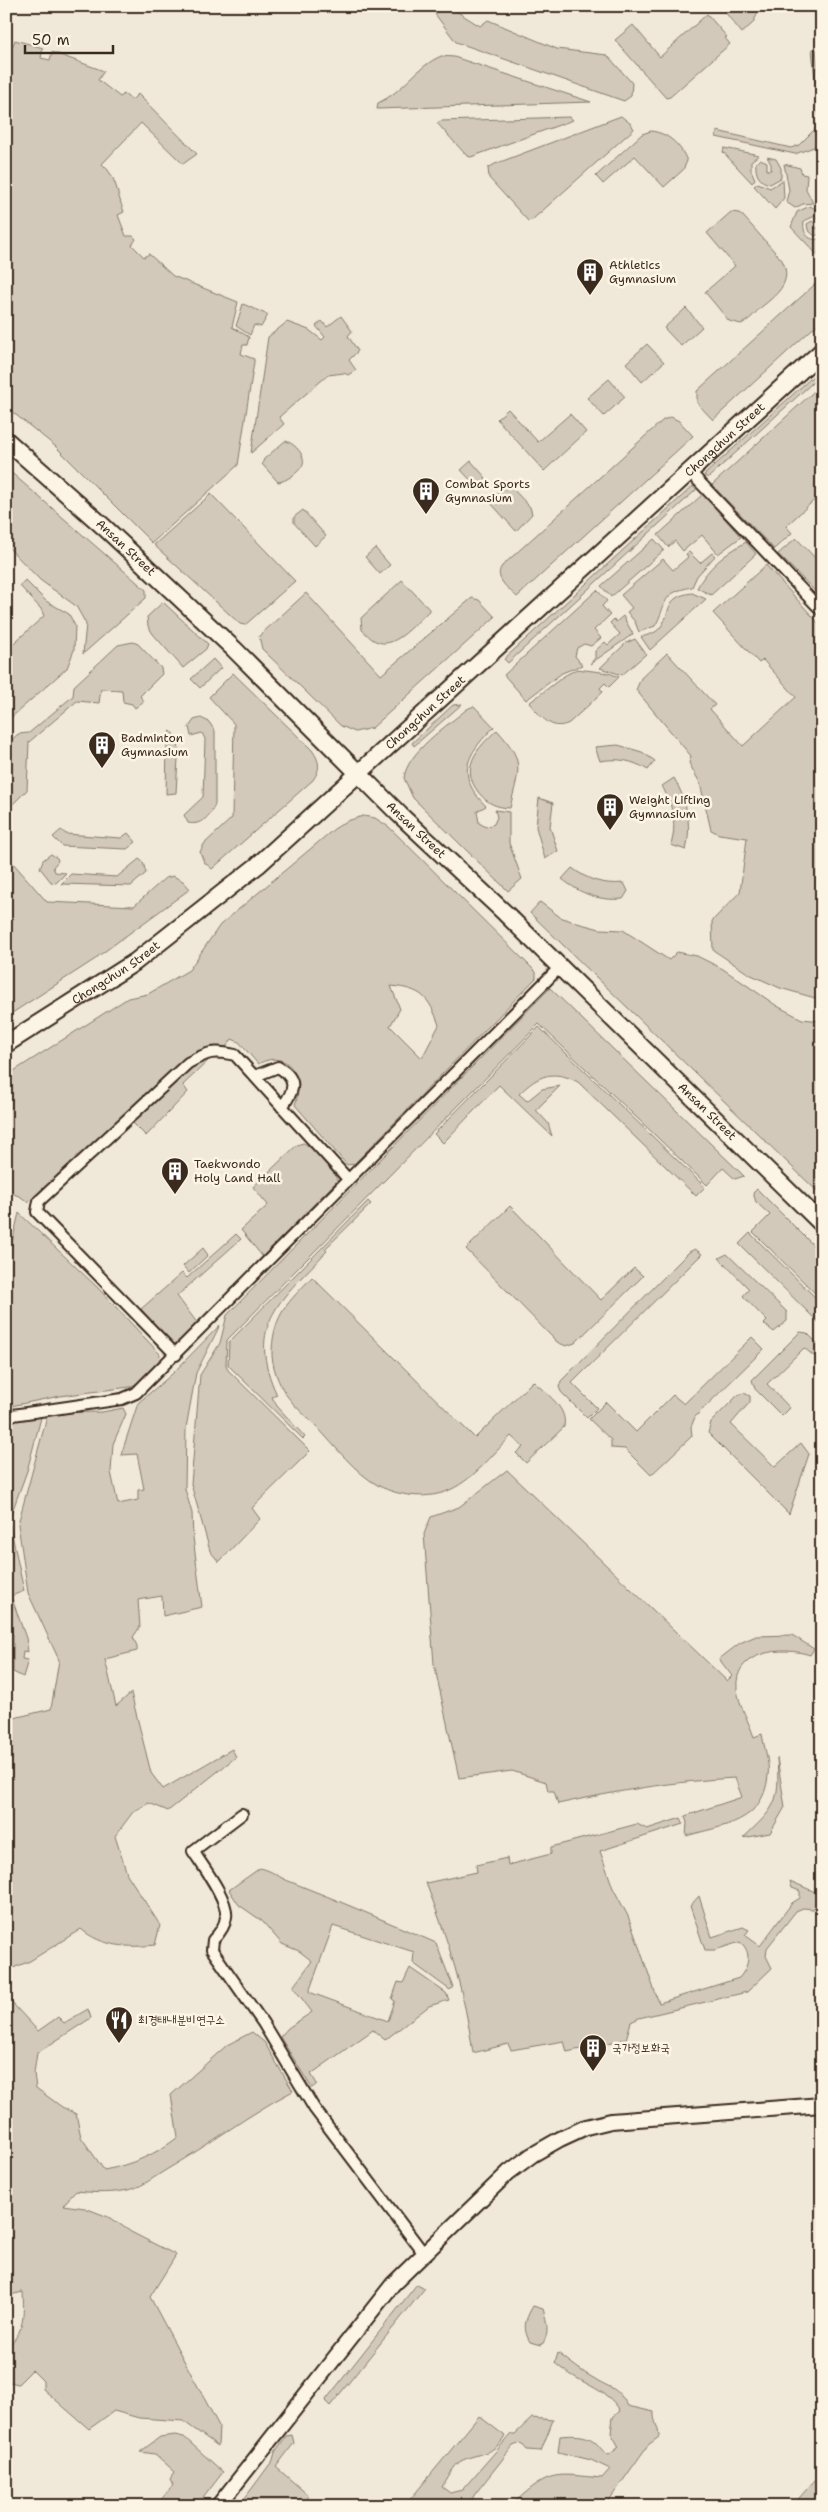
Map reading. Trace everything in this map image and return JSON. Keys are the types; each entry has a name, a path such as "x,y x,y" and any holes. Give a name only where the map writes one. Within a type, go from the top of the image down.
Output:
{"main road":[{"name":"Chongchun Street","path":"6,1044 85,995 178,930 258,865 822,351"},
{"name":"Ansan Street","path":"6,440 104,527 360,773 822,1224"}],"street":[{"path":"690,472 822,611"},
{"path":"6,1416 122,1399 136,1393 176,1355 348,1179 559,968"},
{"path":"176,1355 37,1212 39,1201 194,1060 207,1052 217,1051 236,1055 348,1179"},
{"path":"255,1076 278,1067 287,1073 292,1082 292,1094 282,1107"},
{"path":"242,1814 193,1851 221,1896 227,1916 220,1933 213,1940 212,1950 263,2023 314,2108 425,2255"},
{"path":"218,2506 393,2284 509,2172 532,2155 586,2127 611,2121 822,2104"}],"shaded area":[{"path":"442,6 448,6 480,26 488,20 557,49 607,55 632,83 631,96 624,101 456,42 435,14"},
{"path":"720,6 761,6 753,23 742,33"},
{"path":"707,14 727,37 725,38 730,44 670,97 666,98 615,40 633,25 660,57"},
{"path":"15,40 43,48 41,58 50,60 52,52 104,71 98,80 120,97 124,94 132,100 138,94 197,154 183,164 141,123 102,164 111,174 116,186 124,212 118,215 126,236 133,236 136,239 132,245 144,257 149,254 173,276 238,302 232,327 249,337 247,345 243,345 241,354 254,359 254,362 238,465 152,543 55,446 6,407 6,47 12,48"},
{"path":"812,49 816,49 822,105 822,136 814,147 795,154 716,137 717,131 791,148 799,145 816,128 816,124 819,121"},
{"path":"441,56 454,57 591,102 377,109 378,103 395,92 432,60"},
{"path":"621,116 634,129 532,220 528,221 489,178 488,168 495,164"},
{"path":"570,117 573,120 471,157 467,156 437,123 441,121"},
{"path":"651,131 663,134 677,145 687,161 683,170 664,187 635,156 603,184 596,176 642,134"},
{"path":"724,148 759,155 751,161 751,170 755,179 752,183 723,152"},
{"path":"767,157 776,159 781,168 781,178 770,184 760,179 756,171 756,163 760,159 767,162 767,170 771,170 771,164"},
{"path":"784,164 800,168 802,174 807,175 806,189 813,203 803,204 795,208 786,202 789,190"},
{"path":"783,180 784,198 775,209 754,186 758,183 770,188"},
{"path":"810,206 822,213 822,233 815,236 808,230 807,224 812,221 816,225 815,229 819,227 820,222 815,216 804,221 804,229 810,238 822,238 822,260 791,227 797,212"},
{"path":"731,212 739,213 743,216 782,260 786,276 776,294 751,318 741,324 729,321 705,292 735,266 707,233"},
{"path":"822,278 822,320 713,420 697,403 697,391"},
{"path":"243,304 268,315 261,327 254,325 250,335 236,326"},
{"path":"686,308 702,327 681,346 664,328"},
{"path":"341,316 352,331 348,336 358,351 349,360 356,370 348,375 344,373 328,375 279,417 284,424 251,453 268,337 287,322 309,330 322,340 325,337 316,326 322,321 327,327"},
{"path":"647,344 664,362 642,382 626,363"},
{"path":"822,368 822,374 708,478 704,475"},
{"path":"609,379 625,397 604,416 587,398"},
{"path":"822,384 822,493 786,526 792,533 774,549 712,485"},
{"path":"508,409 538,442 570,414 586,432 544,471 497,419"},
{"path":"671,417 679,421 693,436 517,597 506,587 499,575 502,566 663,420"},
{"path":"285,441 292,444 298,450 303,457 303,464 292,476 278,482 262,464 264,459"},
{"path":"471,461 486,478 477,487 461,470"},
{"path":"6,468 146,590 146,598 83,654 86,624 76,606 40,580 6,545"},
{"path":"693,486 696,490 508,663 504,659"},
{"path":"511,487 530,507 532,514 516,531 489,501 502,489"},
{"path":"211,494 295,581 245,625 240,624 154,545"},
{"path":"703,494 741,537 718,554 702,535 683,551 675,541 668,547 658,535"},
{"path":"303,510 326,536 315,546 294,523 294,517"},
{"path":"796,538 822,565 822,598 778,554"},
{"path":"654,539 664,550 611,597 601,586"},
{"path":"746,542 756,554 711,595 697,588 701,580 718,562"},
{"path":"375,548 390,565 380,574 365,557"},
{"path":"689,552 700,563 712,553 715,556 697,576 692,587 681,589 669,596 655,626 639,632 635,622 627,612 632,608 621,595 663,559 673,570 688,557 686,554"},
{"path":"766,565 822,627 822,1000 780,988 749,974 713,950 712,921 740,892 747,838 719,834 711,830 700,783 689,763 691,756 636,690 641,678 667,653 715,705 710,709 743,746 796,697 763,660 759,663 713,613"},
{"path":"25,580 46,601 69,614 75,626 74,650 67,668 6,722 6,650 44,616 41,609 20,586"},
{"path":"402,580 430,610 399,638 392,642 378,642 362,630 361,618"},
{"path":"597,590 607,601 602,606 610,615 594,630 601,638 591,646 584,644 577,648 575,656 582,665 562,673 526,700 504,675"},
{"path":"306,593 381,675 472,598 479,600 495,617 372,728 355,732 341,726 262,649 259,636"},
{"path":"692,593 706,599 650,650 641,637 659,629 672,602 676,598"},
{"path":"163,602 208,644 206,649 183,668 148,626 147,617"},
{"path":"623,616 633,634 590,664 595,658 595,651 605,642 608,645 620,634 610,623 614,619 616,622"},
{"path":"635,639 646,654 622,675 600,668 626,643"},
{"path":"133,642 138,644 161,668 162,674 140,696 144,701 135,708 132,704 123,702 122,690 101,689 99,703 77,701 29,742 27,790 6,811 6,745 18,734 29,733 73,696 74,686 118,645"},
{"path":"213,659 221,668 200,688 191,679"},
{"path":"577,669 609,673 619,677 609,687 605,683 600,688 603,692 569,723 557,726 552,724 542,717 529,703 564,676"},
{"path":"233,673 312,750 317,758 318,768 313,780 212,869 204,862 200,852 204,844 232,818 234,724 209,697"},
{"path":"462,704 414,746 412,743 453,705"},
{"path":"474,706 494,727 484,737 471,756 468,765 468,775 470,785 486,806 477,811 479,823 486,827 494,824 497,817 495,810 509,812 509,843 522,879 508,891 413,798 404,778 412,758 420,749 467,709"},
{"path":"201,718 209,722 215,731 215,804 205,819 193,824 188,823 184,815 203,797 205,739 202,733 191,736 189,727 194,720"},
{"path":"497,730 513,750 518,766 510,808 496,806 486,800 473,784 471,775 473,759 477,751"},
{"path":"171,731 179,741 176,793 166,794 167,745 162,739"},
{"path":"618,745 642,752 655,761 648,770 625,761 600,761 595,747"},
{"path":"674,778 682,795 687,813 688,840 686,850 671,845 674,829 673,815 662,786"},
{"path":"539,798 553,803 550,827 558,851 545,859 536,827"},
{"path":"363,816 375,818 389,827 536,972 536,978 354,1164 347,1165 295,1105 298,1085 292,1068 278,1060 269,1060 258,1064 239,1042 232,1039 226,1047 214,1046 203,1049 182,1060 116,1124 28,1202 9,1192 6,1206 6,1076 128,998 148,994 189,970 220,925 334,829 347,821","holes":["391,986 417,992 428,1001 439,1025 422,1058 390,1026 400,1009"]},
{"path":"61,830 66,834 121,838 128,833 136,842 127,849 62,846 53,837"},
{"path":"51,854 58,861 53,867 55,872 66,873 56,883 51,882 40,868 43,860"},
{"path":"6,855 47,902 134,906 165,878 173,876 183,881 190,889 97,958 6,1017"},
{"path":"139,859 143,862 146,873 131,886 61,884 71,874 117,877"},
{"path":"572,868 596,881 624,883 628,891 623,899 598,898 583,892 562,879"},
{"path":"540,902 560,917 577,923 600,929 623,930 669,960 677,952 697,956 723,969 777,1006 802,1019 822,1021 822,1196 530,913"},
{"path":"550,988 744,1176 735,1179 723,1168 707,1185 539,1024 227,1340 226,1365 228,1370 310,1451 252,1508 260,1519 219,1562 210,1551 191,1484 200,1375 220,1343 227,1315"},
{"path":"539,1027 705,1187 696,1196 578,1082 561,1076 553,1075 539,1078 519,1094 527,1101 542,1089 560,1086 536,1110 548,1123 552,1136 499,1085 443,1143 434,1134"},
{"path":"214,1055 183,1085 188,1092 146,1136 132,1122 194,1065"},
{"path":"303,1143 323,1160 333,1172 337,1181 262,1256 241,1230 268,1205 253,1187 297,1145"},
{"path":"757,1189 822,1254 822,1300 753,1232 770,1215 756,1202 753,1193"},
{"path":"368,1201 371,1204 325,1249 327,1251 283,1299 273,1314 266,1331 265,1349 268,1370 277,1395 272,1397 277,1406 305,1437 303,1439 228,1365 229,1342"},
{"path":"510,1206 601,1300 634,1268 643,1276 575,1343 566,1346 557,1342 466,1249"},
{"path":"19,1213 98,1288 160,1354 159,1363 143,1380 130,1387 60,1396 6,1407 6,1267"},
{"path":"750,1233 822,1304 822,1326 739,1244"},
{"path":"236,1234 241,1239 177,1296 198,1324 183,1340 175,1344 172,1343 141,1309 182,1273 187,1278"},
{"path":"203,1248 208,1255 189,1273 183,1266"},
{"path":"695,1249 702,1254 572,1383 597,1408 587,1418 561,1392 559,1387 561,1381 689,1252"},
{"path":"727,1254 787,1312 787,1321 774,1332 764,1324 767,1321 743,1296 749,1289 719,1258"},
{"path":"312,1277 475,1438 533,1381 555,1401 563,1413 564,1427 526,1463 516,1453 523,1447 511,1436 473,1475 455,1488 445,1492 420,1496 403,1494 379,1486 361,1474 338,1451 287,1396 278,1381 272,1356 273,1337 276,1326 284,1309"},
{"path":"220,1325 196,1373 186,1428 185,1489 192,1513 193,1537 202,1607 163,1616 162,1596 138,1600 140,1627 133,1637 137,1651 105,1659 116,1706 131,1693 151,1773 163,1789 232,1749 236,1757 168,1811 149,1803 133,1812 115,1836 127,1874 160,1925 155,1945 116,1945 98,1940 81,1929 30,1961 6,1971 6,1735 10,1719 51,1709 59,1660 28,1593 18,1524 48,1413 102,1412 123,1408 126,1414 113,1444 111,1472 118,1504 138,1500 138,1490 144,1489 137,1454 121,1455 138,1403 171,1375"},
{"path":"800,1332 807,1333 820,1346 821,1352 814,1356 804,1348 767,1384 790,1408 782,1416 755,1389 752,1380"},
{"path":"752,1337 764,1349 695,1417 691,1427 692,1436 651,1475 625,1449 611,1448 611,1440 589,1419 606,1402 636,1432 673,1395 684,1404"},
{"path":"744,1393 750,1396 750,1402 731,1424 775,1467 801,1443 809,1454 789,1514 708,1433 711,1422 738,1395"},
{"path":"42,1414 27,1471 9,1520 24,1591 11,1596 26,1638 28,1652 23,1651 22,1659 28,1660 23,1677 13,1672 13,1634 6,1627 6,1420"},
{"path":"507,1470 727,1681 732,1676 719,1659 740,1643 756,1636 792,1635 814,1649 810,1655 787,1651 762,1654 751,1659 743,1666 738,1676 737,1689 740,1701 754,1737 762,1734 768,1766 765,1792 750,1813 727,1825 686,1836 687,1823 685,1816 742,1797 735,1778 690,1781 646,1787 558,1804 554,1791 548,1791 546,1782 512,1771 459,1778 434,1664 424,1534 431,1517 459,1507"},
{"path":"777,1758 785,1807 770,1833 743,1838 763,1819 774,1803 778,1785"},
{"path":"681,1818 683,1824 600,1851 613,1888 628,1916 659,2003 739,1978 747,1965 747,1950 740,1942 715,1950 705,1950 690,1906 699,1896 712,1937 743,1927 749,1930 745,1935 760,1946 792,1903 800,1898 800,1891 792,1888 790,1881 822,1895 822,1910 803,1908 796,1911 767,1948 766,1956 772,1968 747,1992 639,2018 631,2022 626,2039 567,2052 564,2041 511,2050 508,2044 473,2053 470,2031 455,1967 426,1883 477,1872 476,1865 507,1858 508,1865 551,1854 551,1847 637,1824 647,1829"},
{"path":"260,1868 436,1943 453,1987 450,1990 413,1963 414,1952 333,1926 309,1992 388,2021 395,2001 392,1999 398,1982 403,1983 410,1968 446,1993 449,2000 429,2006 385,2040 373,2030 311,2074 317,2084 312,2088 280,2037 288,2028 312,2012 293,1987 312,1961 299,1951 282,1944 262,1921 239,1905 229,1890"},
{"path":"6,2000 13,2004 38,2031 58,2017 64,2023 88,2009 91,2018 37,2053 34,2073 36,2088 62,2107 76,2114 81,2137 104,2170 143,2158 161,2149 178,2137 171,2095 227,2045 252,2032 264,2042 293,2091 141,2186 125,2191 97,2193 76,2191 63,2205 85,2208 111,2218 131,2232 176,2255 150,2297 219,2426 218,2446 183,2421 139,2418 114,2411 89,2429 43,2389 43,2381 32,2370 18,2384 6,2381 6,2347 17,2336 22,2323 23,2292 6,2296"},
{"path":"417,2284 425,2288 330,2406 325,2401"},
{"path":"533,2306 543,2309 546,2318 547,2332 542,2345 530,2342 525,2328 526,2320"},
{"path":"558,2353 585,2373 614,2389 628,2406 654,2412 659,2437 648,2445 605,2506 514,2506 515,2502 527,2491 546,2479 563,2475 602,2478 610,2469 591,2460 558,2452 560,2436 586,2437 594,2441 609,2455 619,2447 611,2433 613,2417 620,2411 615,2403 600,2391 563,2370 555,2363"},
{"path":"479,2416 505,2436 496,2447 485,2453 467,2458 456,2466 442,2487 450,2493 462,2490 511,2434 515,2434 532,2418 553,2420 541,2451 527,2450 521,2443 513,2446 472,2499 480,2506 436,2506 429,2501 424,2506 412,2506 408,2502"},
{"path":"175,2435 184,2437 223,2472 197,2506 156,2506 173,2485 170,2479 175,2472 155,2454 140,2452 160,2437"},
{"path":"292,2435 294,2443 276,2467 309,2496 302,2506 239,2506 273,2460 275,2452 286,2436"},
{"path":"822,2472 822,2506 792,2506"}],"place":[{"name":"Athletics Gymnasium","path":"590,296"},
{"name":"Combat Sports Gymnasium","path":"426,515"},
{"name":"Badminton Gymnasium","path":"102,769"},
{"name":"Weight Lifting Gymnasium","path":"610,831"},
{"name":"Taekwondo Holy Land Hall","path":"175,1195"},
{"name":"최경태내분비연구소","path":"119,2044"},
{"name":"국가정보화국","path":"593,2072"}]}
